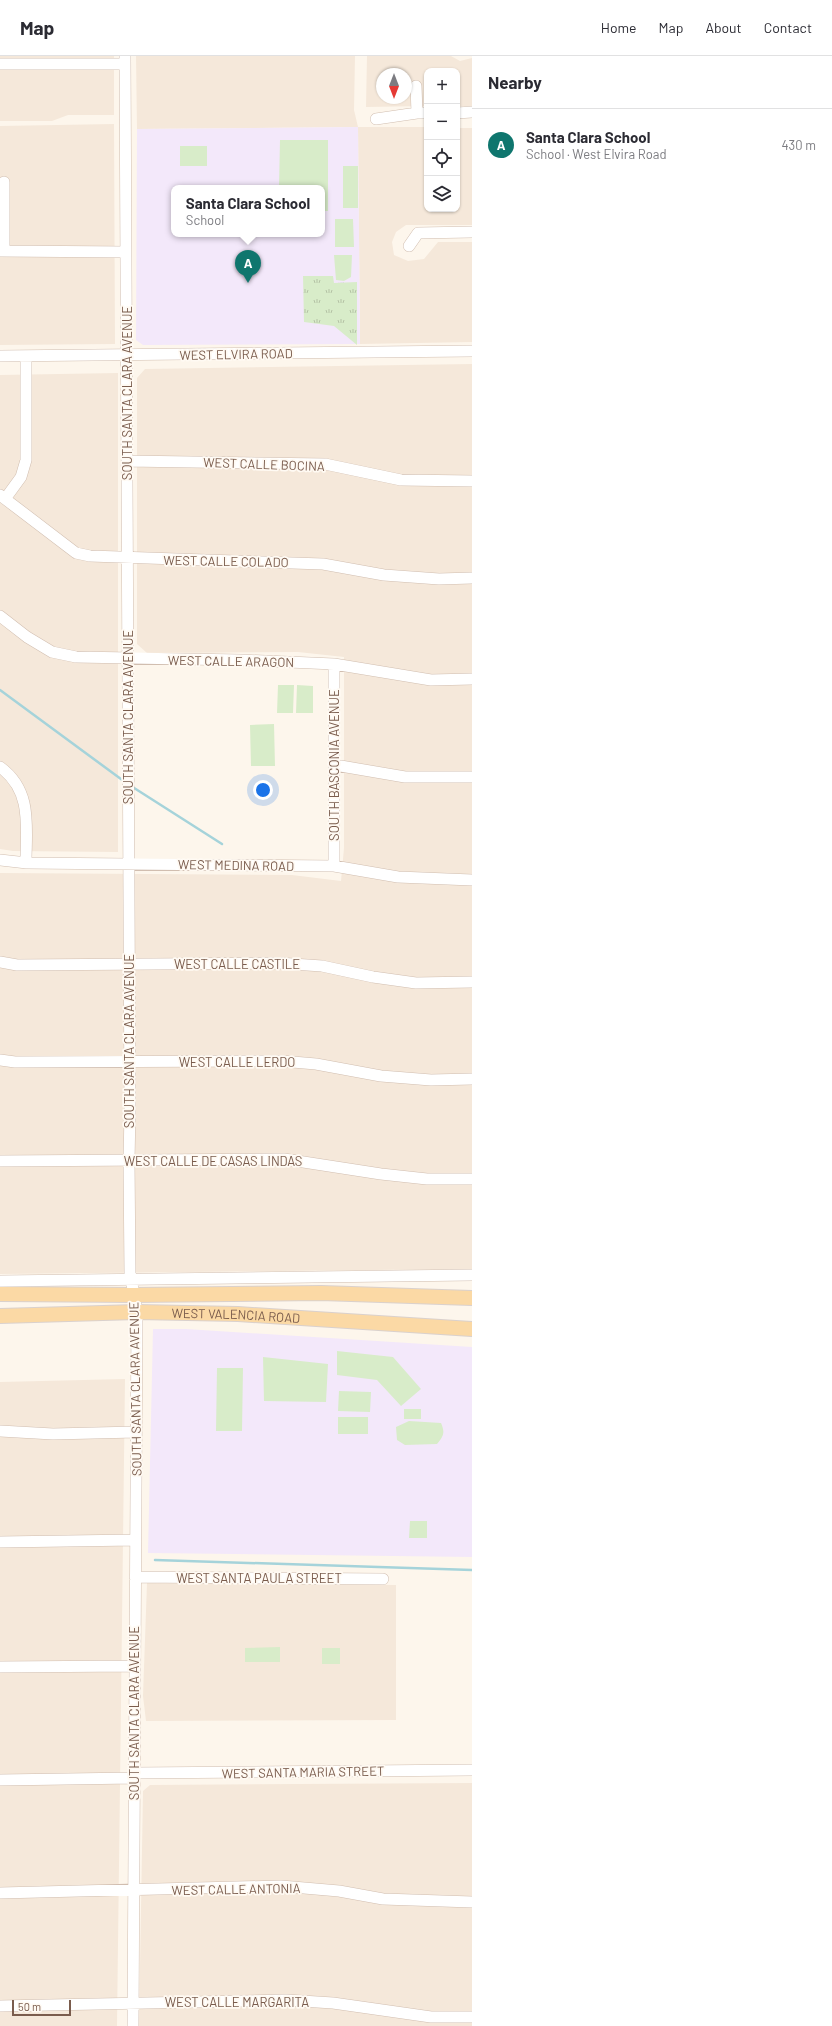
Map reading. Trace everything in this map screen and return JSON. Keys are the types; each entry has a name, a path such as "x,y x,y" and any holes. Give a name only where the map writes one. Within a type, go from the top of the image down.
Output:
{"main road":[{"name":"WEST VALENCIA ROAD","path":"0,1294 134,1295 321,1293 472,1298"},
{"name":"WEST VALENCIA ROAD","path":"0,1316 137,1312 238,1314 472,1329"}],"street":[{"path":"0,64 125,60"},
{"name":"SOUTH SANTA CLARA AVENUE","path":"125,60 130,1063 129,1161 131,1279 137,1312 133,2026"},
{"path":"376,119 422,113 416,86"},
{"path":"460,113 472,112"},
{"path":"4,182 2,251 126,252"},
{"path":"409,246 418,233 472,232"},
{"name":"WEST ELVIRA ROAD","path":"0,356 472,351"},
{"path":"3,497 21,477 26,460 26,356"},
{"name":"WEST CALLE BOCINA","path":"127,461 325,464 401,480 472,481"},
{"name":"WEST CALLE COLADO","path":"3,497 76,554 128,559 263,561 324,564 384,575 472,578"},
{"name":"WEST CALLE ARAGON","path":"0,616 27,637 52,652 76,657 240,660 334,664 431,680 472,679"},
{"name":"SOUTH BASCONIA AVENUE","path":"334,664 334,866"},
{"path":"335,765 405,777 472,778"},
{"path":"0,768 11,775 20,789 24,800 26,811 26,863"},
{"name":"WEST MEDINA ROAD","path":"0,860 26,863 334,866 398,877 472,880"},
{"name":"WEST CALLE CASTILE","path":"0,962 16,965 278,963 322,966 373,977 416,983 472,982"},
{"name":"WEST CALLE LERDO","path":"0,1060 15,1062 130,1063 281,1061 316,1064 381,1076 431,1080 472,1079"},
{"name":"WEST CALLE DE CASAS LINDAS","path":"0,1161 284,1159 381,1174 427,1178 472,1179"},
{"path":"0,1281 472,1275"},
{"path":"0,1430 53,1434 136,1432"},
{"path":"0,1542 135,1540"},
{"name":"WEST SANTA PAULA STREET","path":"135,1577 383,1579"},
{"path":"0,1667 134,1666"},
{"name":"WEST SANTA MARIA STREET","path":"0,1780 472,1770"},
{"name":"WEST CALLE ANTONIA","path":"0,1893 133,1891 281,1886 339,1891 383,1899 472,1902"},
{"name":"WEST CALLE MARGARITA","path":"0,2006 294,2000 333,2002 374,2010 431,2017 472,2017"}],"shaded area":[{"path":"0,56 114,56 114,115 68,115 52,121 0,121"},
{"path":"136,56 355,56 354,110 358,127 137,129"},
{"path":"367,56 451,56 460,61 472,58 472,106 460,106 460,68 424,68 424,106 366,107"},
{"path":"114,124 115,344 0,345 0,126"},
{"path":"358,127 424,127 424,212 460,212 460,128 472,128 472,225 406,225 396,232 392,242 394,255 408,261 424,259 438,242 472,242 472,342 360,344"},
{"path":"358,127 360,344 143,345 136,340 137,129"},
{"path":"472,364 472,1269 0,1274 0,873 292,875 341,881 344,848 344,657 298,652 147,653 137,644 137,378 145,369"},
{"path":"118,373 118,852 13,851 0,849 0,375"},
{"path":"153,1329 186,1329 472,1347 472,1557 148,1553"},
{"path":"125,1379 117,2026 0,2026 0,1382"},
{"path":"147,1583 396,1585 396,1720 146,1721 143,1696"},
{"path":"472,1783 472,2026 139,2026 143,1791 150,1785"}],"green space":[{"path":"280,140 328,140 328,211 325,211 325,185 279,185"},
{"path":"180,146 207,146 207,166 180,166"},
{"path":"343,166 358,166 358,208 343,208"},
{"path":"335,219 353,219 354,247 335,247"},
{"path":"334,255 352,255 351,277 344,281 336,280"},
{"path":"303,276 333,276 334,283 357,282 357,345 334,326 304,322"},
{"path":"278,685 294,685 293,713 277,713"},
{"path":"297,685 313,686 313,713 296,713"},
{"path":"274,724 275,766 251,766 250,725"},
{"path":"337,1351 393,1357 421,1389 401,1406 377,1380 337,1375"},
{"path":"263,1357 328,1364 326,1402 264,1401"},
{"path":"217,1368 243,1368 242,1431 216,1431"},
{"path":"339,1391 371,1392 370,1412 338,1411"},
{"path":"404,1409 421,1409 421,1419 404,1419"},
{"path":"338,1417 368,1417 368,1434 338,1434"},
{"path":"409,1421 441,1423 443,1431 441,1439 437,1444 405,1445 397,1440 396,1427"},
{"path":"410,1521 427,1521 427,1538 409,1538"},
{"path":"280,1647 280,1662 245,1662 245,1648"},
{"path":"322,1648 340,1648 340,1664 322,1664"}],"waterway":[{"path":"0,690 125,782"},
{"path":"131,786 222,844"},
{"path":"155,1560 472,1570"}],"place":[{"name":"Santa Clara School","path":"248,283"}]}
